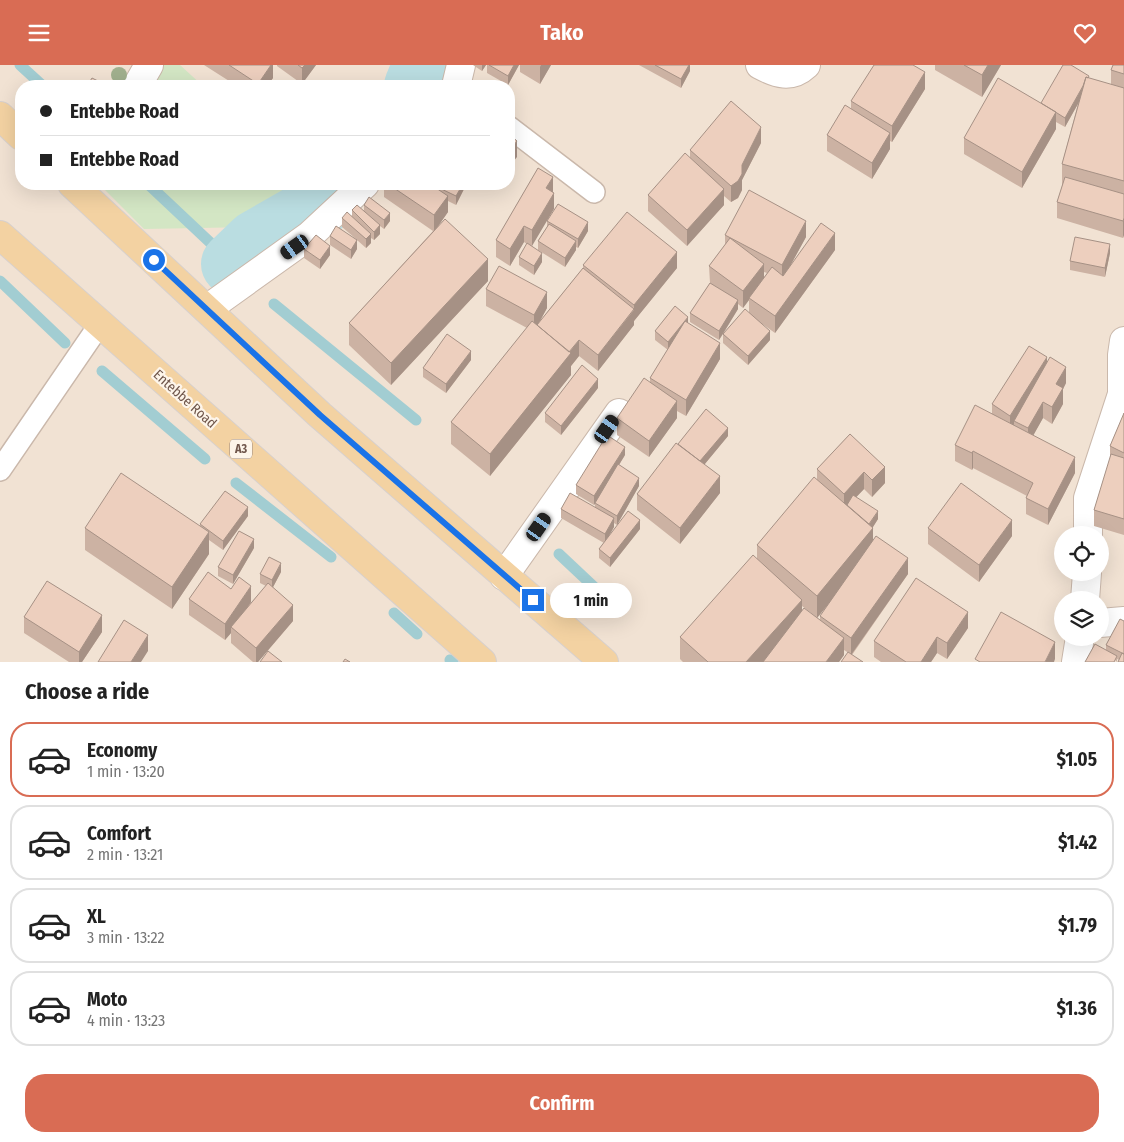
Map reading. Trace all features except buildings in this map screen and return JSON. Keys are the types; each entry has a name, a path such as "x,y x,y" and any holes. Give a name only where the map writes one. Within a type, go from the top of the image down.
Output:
{"main road":[{"path":"0,116 15,130"},
{"path":"78,190 320,415 604,662"},
{"name":"Entebbe Road","path":"0,235 482,662"}],"street":[{"path":"140,80 149,65"},
{"path":"457,80 461,65"},
{"path":"760,65 783,75 800,71 806,65"},
{"path":"207,309 309,236 359,190"},
{"path":"1088,526 1088,498 1122,394 1124,341"},
{"path":"504,576 619,413"},
{"path":"1109,622 1124,621"},
{"path":"1076,662 1079,646"}],"lane":[{"path":"515,132 594,192"},
{"path":"0,470 100,323"}],"shaded area":[{"path":"0,65 1124,65 1124,662 0,662"}],"green space":[{"path":"158,65 180,65 196,80 144,80"},
{"path":"105,190 320,190 307,207 253,227 144,229"}],"waterway":[{"path":"20,65 36,80"},
{"path":"419,80 425,65"},
{"path":"154,190 233,264"},
{"path":"233,264 256,242 319,206 334,190"},
{"path":"0,281 65,343"},
{"path":"274,304 416,420"},
{"path":"102,371 205,459"},
{"path":"236,483 331,557"},
{"path":"559,554 609,601"},
{"path":"394,613 417,634"}],"route":[{"path":"154,260 320,415 533,600"}]}
